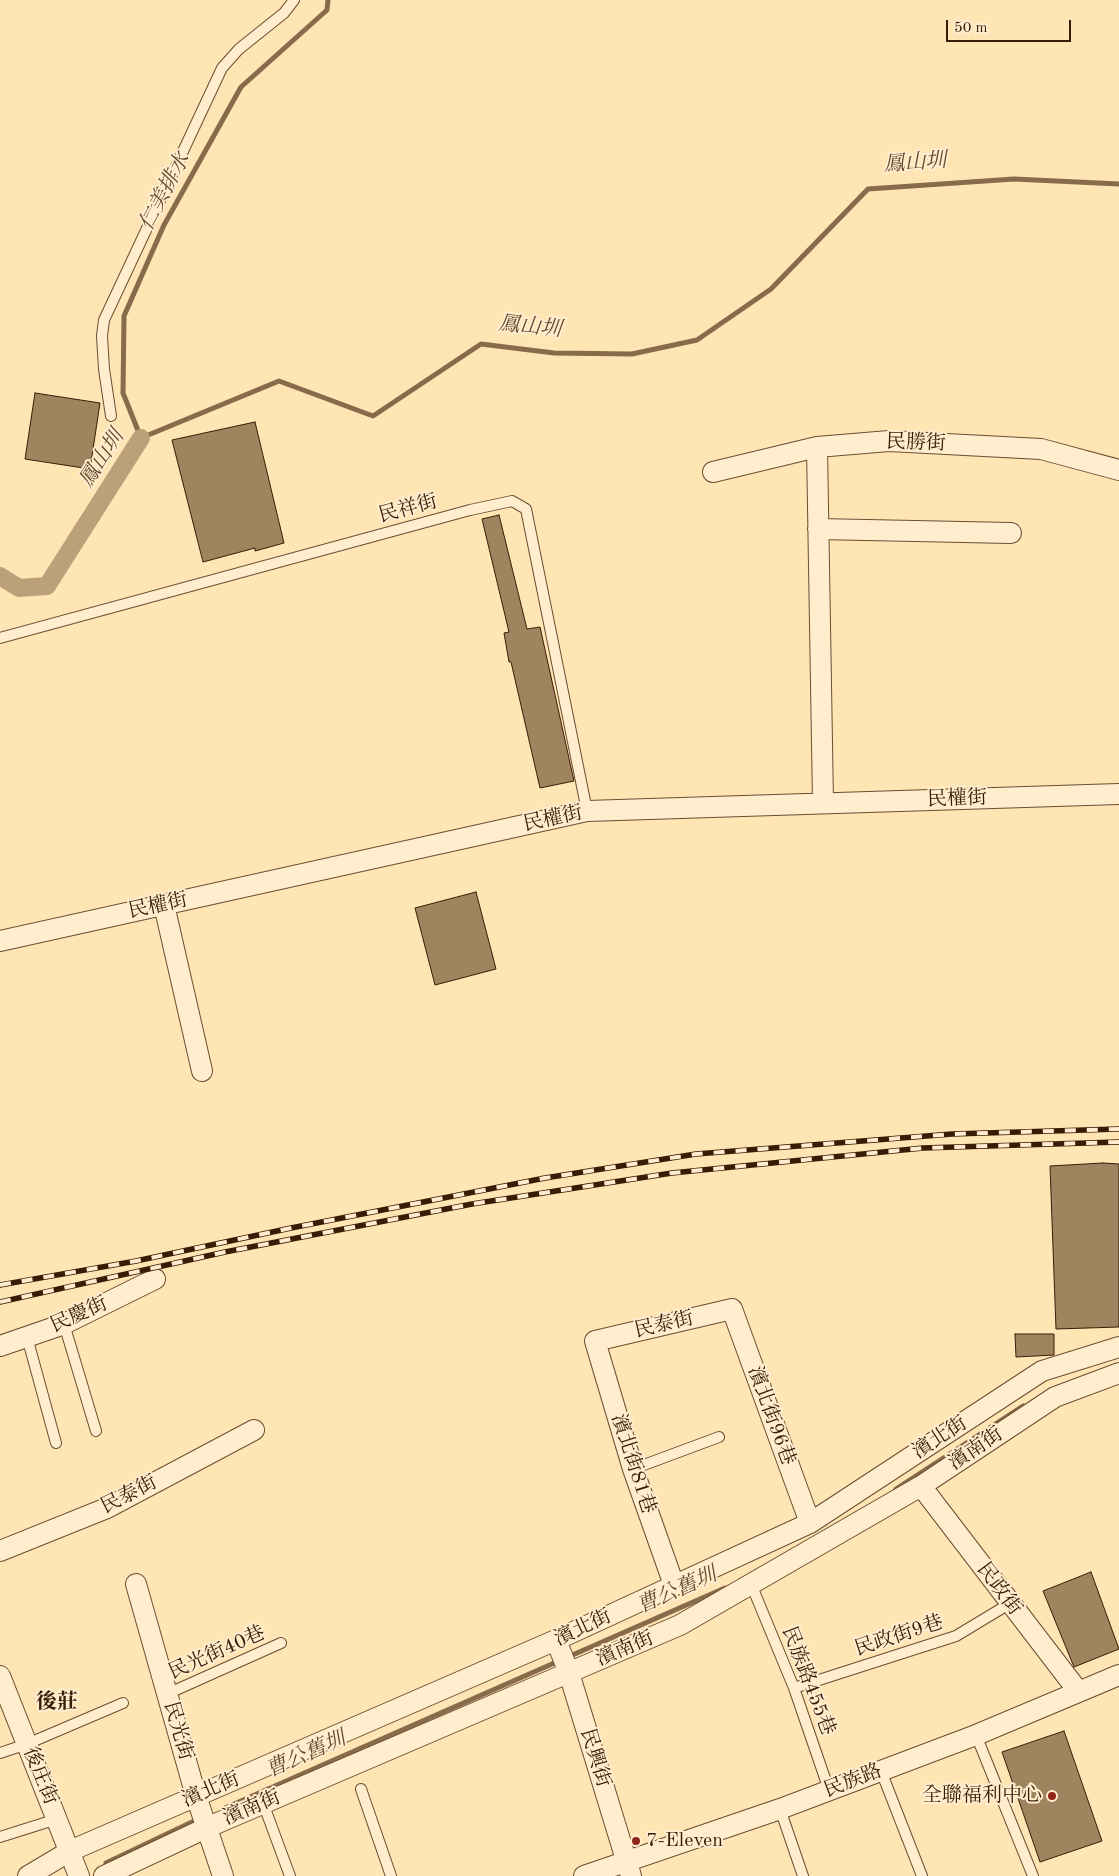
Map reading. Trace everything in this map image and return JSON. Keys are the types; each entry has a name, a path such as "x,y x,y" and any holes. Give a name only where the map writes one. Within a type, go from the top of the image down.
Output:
{"street":[{"name":"民勝街","path":"713,472 817,447 889,441 1041,449 1119,470"},
{"path":"817,447 823,804"},
{"path":"818,529 1011,533"},
{"name":"民權街","path":"0,941 586,811 1119,794"},
{"path":"164,904 202,1071"},
{"name":"民慶街","path":"0,1346 64,1324 155,1279"},
{"name":"民泰街","path":"595,1341 732,1309"},
{"name":"濱北街96巷","path":"732,1309 810,1523"},
{"name":"濱北街81巷","path":"595,1341 633,1469 674,1585"},
{"name":"濱北街","path":"28,1876 70,1851 196,1796 562,1656 674,1585 810,1523 1042,1371 1119,1347"},
{"name":"濱南街","path":"104,1876 263,1803 562,1656 680,1625 921,1486 1055,1397 1119,1373"},
{"name":"民泰街","path":"0,1551 107,1508 254,1430"},
{"name":"民政街","path":"921,1486 1009,1604 1078,1691"},
{"name":"民光街","path":"136,1584 196,1796 224,1876"},
{"name":"民興街","path":"562,1656 629,1868"},
{"name":"後庄街","path":"0,1676 79,1876"},
{"name":"民族路","path":"584,1876 629,1868 976,1735 1078,1691 1119,1676"}],"lane":[{"path":"112,416 104,369 102,336 104,320 222,68 239,49 284,13 294,0"},
{"name":"民祥街","path":"0,638 470,510 512,501 526,509 586,811"},
{"path":"64,1324 96,1431"},
{"path":"27,1337 56,1443"},
{"path":"633,1469 719,1437"},
{"name":"民族路455巷","path":"751,1584 794,1688 829,1790"},
{"name":"民政街9巷","path":"794,1688 956,1636 1009,1604"},
{"name":"民光街40巷","path":"167,1694 281,1643"},
{"path":"0,1753 27,1744 123,1703"},
{"path":"976,1735 1033,1876"},
{"path":"881,1770 922,1876"},
{"path":"361,1789 391,1876"},
{"path":"263,1803 290,1876"},
{"path":"780,1809 803,1876"},
{"path":"0,1837 57,1819"}],"building":[{"path":"35,393 100,403 90,469 25,459"},
{"path":"255,422 284,543 255,551 255,548 203,562 172,440"},
{"path":"499,515 527,629 540,627 574,781 540,788 511,662 509,662 504,633 509,632 482,519"},
{"path":"476,892 496,969 435,985 415,908"},
{"path":"1119,1164 1119,1327 1056,1329 1050,1166"},
{"path":"1015,1334 1054,1334 1054,1355 1016,1357"},
{"path":"1091,1572 1119,1649 1074,1667 1043,1591"},
{"name":"全聯福利中心","path":"1064,1731 1102,1841 1040,1862 1002,1752"}],"waterway":[{"name":"鳳山圳","path":"328,0 327,10 241,87 164,225 124,316 123,393 141,438 279,381 373,416 481,344 554,353 632,354 697,340 771,289 868,189 1014,179 1119,184"},
{"name":"鳳山圳","path":"0,576 19,588 47,586 141,438"},
{"name":"曹公舊圳","path":"896,1489 1023,1406"},
{"name":"曹公舊圳","path":"568,1657 725,1588"},
{"name":"曹公舊圳","path":"225,1808 561,1660"},
{"name":"曹公舊圳","path":"106,1863 192,1822"}],"railway":[{"path":"0,1285 136,1261 291,1228 545,1178 696,1154 952,1134 1119,1129"},
{"path":"0,1302 225,1252 472,1204 672,1173 923,1148 1119,1142"}],"place":[{"name":"全聯福利中心","path":"1052,1796"},
{"name":"7-Eleven","path":"636,1841"}],"district":[{"name":"後莊","path":"57,1702"}],"water label":[{"name":"仁美排水","path":"165,192"}]}
